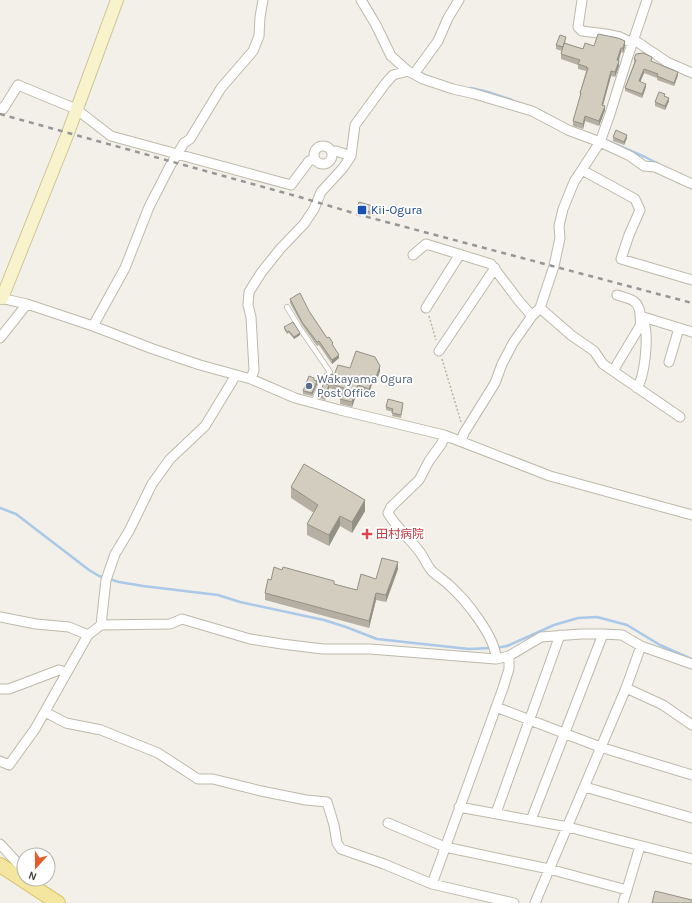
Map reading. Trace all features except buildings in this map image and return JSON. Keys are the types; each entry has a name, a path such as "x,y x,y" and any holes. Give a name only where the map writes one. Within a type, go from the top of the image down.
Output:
{"main road":[{"path":"6,861 16,869"},
{"path":"37,887 58,903"}],"street":[{"path":"117,0 76,109 1,298 27,304 93,326 200,365 251,379 295,398 444,435 463,437 550,476 692,514"},
{"path":"93,326 125,268 149,207 170,166 184,143 190,139 221,88 253,51 259,36 263,0"},
{"path":"361,0 376,25 391,56 411,72 423,79 532,111 568,130 600,142 630,156 644,166 655,167 692,184"},
{"path":"251,379 254,370 251,317 248,306 249,292 261,272 304,224 314,209 321,192 343,168 351,156 354,125 384,84 393,75 411,72 438,41 448,18 459,0"},
{"path":"582,0 578,27 582,31 613,35 633,41 667,62 692,73"},
{"path":"463,437 495,383 502,364 513,344 532,316 540,308 554,266 560,238 559,226 563,209 574,182 600,142 647,0"},
{"path":"0,108 3,108 18,85 76,109 111,136 291,185 309,161 315,159 315,153 319,147 328,147 332,154 336,150 351,156"},
{"path":"582,170 635,199 640,210 628,235 621,259 692,280"},
{"path":"413,255 426,244 491,264 532,316"},
{"path":"426,308 460,254"},
{"path":"439,351 495,268"},
{"path":"613,371 640,326 639,307 630,299 617,295"},
{"path":"0,338 27,304"},
{"path":"540,308 571,335 594,351 600,362 680,416"},
{"path":"640,319 692,332"},
{"path":"637,388 640,381 647,345 645,326 640,319"},
{"path":"669,362 679,328"},
{"path":"101,625 108,576 115,554 129,531 152,484 170,459 205,426 236,374"},
{"path":"444,435 442,443 429,461 419,480 391,507 388,513 392,520 420,552 432,571 450,585 481,622 496,657"},
{"path":"0,617 36,624 69,627 88,635"},
{"path":"0,772 2,762 9,765 35,729 88,635 101,625 170,624 182,619 250,638 323,649 370,649 496,657 509,656 542,637 560,635 622,635 641,646 692,664"},
{"path":"531,820 603,634"},
{"path":"496,813 560,635"},
{"path":"535,903 626,688 641,646"},
{"path":"432,884 496,707 509,668 509,656"},
{"path":"0,689 9,689 59,670 66,672"},
{"path":"626,688 663,705 692,725"},
{"path":"496,707 600,747 692,775"},
{"path":"45,712 66,723 101,730 158,753 198,779 213,779 276,794 306,800 327,802 334,825 337,843 341,849 384,864 432,884 514,903"},
{"path":"585,787 692,818"},
{"path":"459,807 568,827 692,859"},
{"path":"388,823 445,847 550,869 627,890"},
{"path":"0,844 6,861 16,866"},
{"path":"623,903 640,846"},
{"path":"0,853 7,857 6,861"}],"lane":[{"path":"287,307 330,372 322,381 313,403"}],"path":[{"path":"426,308 463,437"}],"waterway":[{"path":"366,0 375,15"},
{"path":"418,71 429,77"},
{"path":"471,88 512,100"},
{"path":"537,109 556,119"},
{"path":"608,141 657,163"},
{"path":"0,508 16,514 89,570 99,576 119,582 218,595 240,602 324,620 377,639 469,649 491,648"},
{"path":"496,648 507,646 554,625 578,618 597,617 627,625 660,645 692,659"}],"railway":[{"path":"0,114 360,215 692,303"}],"place":[{"name":"Kii-Ogura","path":"362,210"},
{"name":"Wakayama Ogura Post Office","path":"309,386"},
{"name":"田村病院","path":"367,534"}]}
